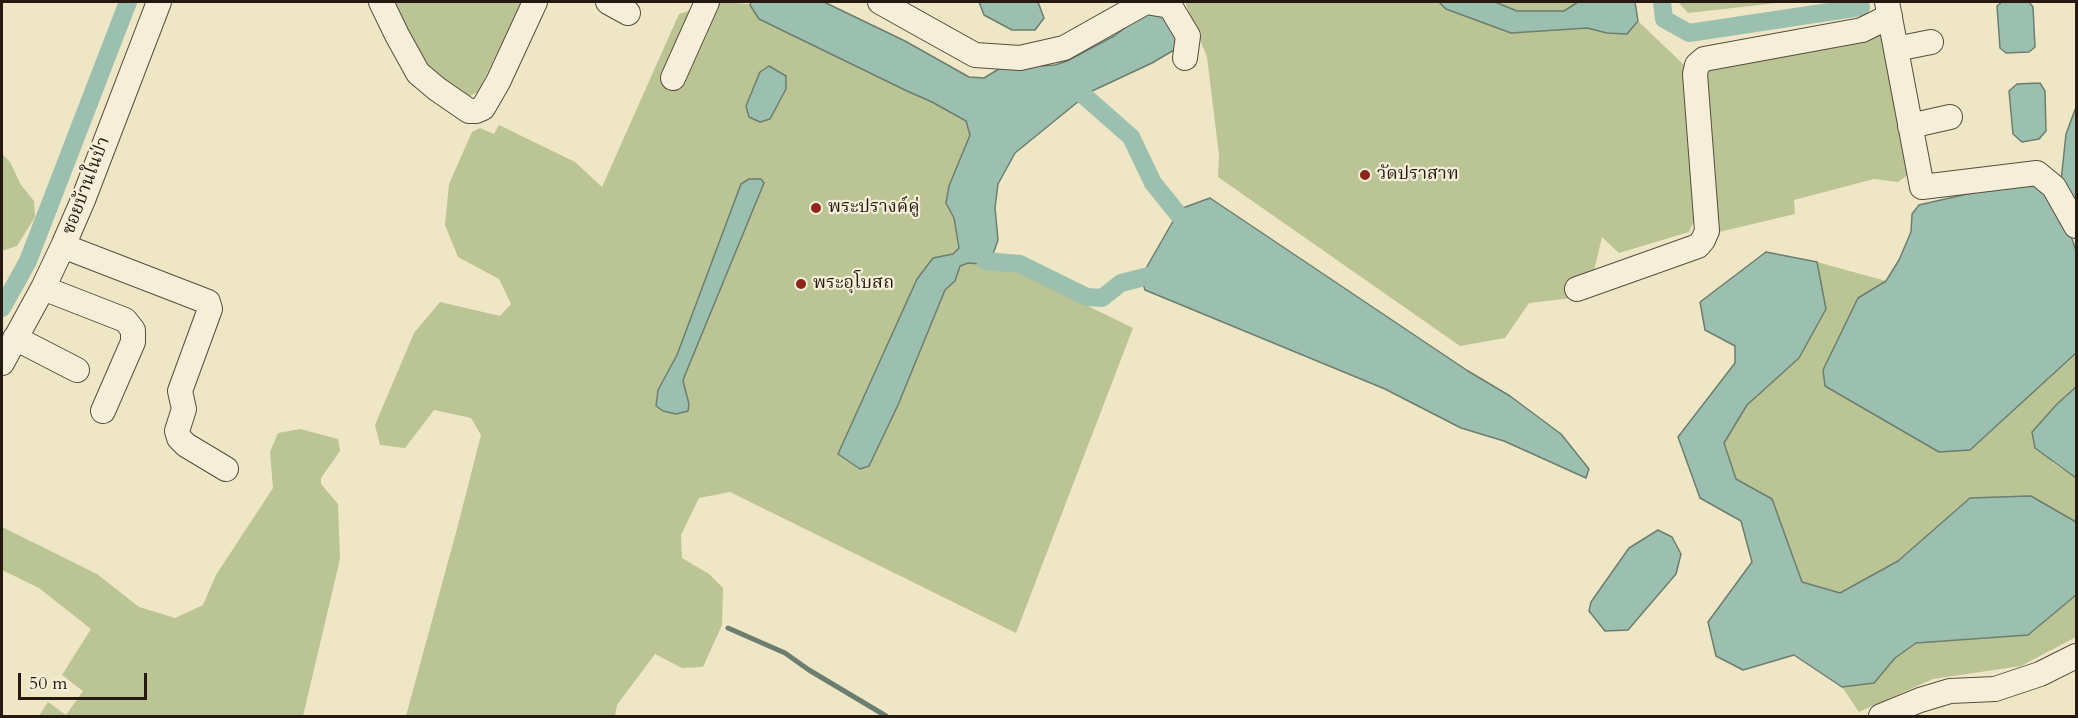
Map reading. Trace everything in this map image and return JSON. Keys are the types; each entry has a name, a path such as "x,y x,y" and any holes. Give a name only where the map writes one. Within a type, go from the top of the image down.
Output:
{"street":[{"name":"ซอยบ้านในป่า","path":"2,363 44,288 63,246 159,2"},
{"path":"381,2 418,73 469,111 483,108 498,82 535,2"},
{"path":"673,78 707,2"},
{"path":"880,2 975,55 1020,58 1064,48 1146,2 1170,6 1188,36 1185,58"},
{"path":"1577,289 1698,246 1703,240 1707,231 1695,74 1697,65 1704,59 1862,30 1888,9 1922,187 2037,173 2054,187 2076,226"},
{"path":"1896,49 1931,42"},
{"path":"1910,126 1950,117"},
{"path":"63,246 208,302 210,309 180,391 184,409 177,430 179,438 186,445 226,469"},
{"path":"44,288 125,320 133,330 133,342 103,411"},
{"path":"15,338 77,370"},
{"path":"1881,717 1920,700 1950,691 1995,689 2040,674 2076,656"}],"shaded area":[{"path":"389,2 522,2 478,92 466,98 428,72"},
{"path":"716,2 750,4 759,19 932,102 966,122 970,135 949,186 946,203 954,218 959,248 953,254 933,258 898,405 945,290 955,281 960,266 968,263 1012,269 1133,328 1016,633 730,492 699,498 681,535 682,558 709,574 723,588 722,625 703,667 682,668 655,654 617,705 615,716 406,716 481,435 471,418 434,410 405,448 380,445 375,425 414,333 440,302 500,316 511,304 499,279 458,257 445,225 449,184 472,132 480,128 494,134 499,125 575,162 602,187 679,14"},
{"path":"751,2 824,2 905,41 969,77 984,78 1007,64 1028,67 1055,65 1067,61 1114,36 1148,11 1157,11 1174,26 1179,39 1174,50 1090,92 1015,153 998,184 995,208 998,240 993,254 981,264 968,263 960,266 955,281 945,290 898,405 869,466 860,469 838,454 917,279 933,258 953,254 959,248 954,218 946,203 949,186 970,135 966,121 932,102 759,19 750,5"},
{"path":"979,2 1038,2 1044,18 1035,30 1012,30 984,15"},
{"path":"1185,2 1439,2 1446,9 1511,33 1587,28 1607,33 1627,34 1638,21 1684,65 1698,212 1689,232 1619,253 1602,237 1588,296 1529,303 1505,338 1460,346 1218,177 1219,155 1207,57"},
{"path":"1439,2 1495,2 1517,11 1564,11 1578,2 1635,2 1638,21 1627,34 1607,33 1587,28 1511,33 1446,9"},
{"path":"1495,2 1578,3 1564,11 1517,11"},
{"path":"1678,2 1785,2 1688,13"},
{"path":"2002,2 2029,2 2033,7 2035,47 2029,52 2006,53 2000,48 1997,6"},
{"path":"1878,31 1886,37 1912,172 1898,182 1874,179 1794,200 1795,214 1719,232 1708,170 1704,78 1712,65"},
{"path":"769,66 786,76 786,89 770,119 760,122 749,117 746,106 760,72"},
{"path":"2040,83 2045,91 2046,131 2039,139 2022,142 2013,134 2009,91 2017,84"},
{"path":"2076,107 2076,202 2061,181 2066,134"},
{"path":"2,154 10,162 21,185 34,201 35,217 17,246 2,251"},
{"path":"749,179 761,179 764,183 683,381 689,404 688,411 676,414 663,411 656,406 658,390 677,355 741,184"},
{"path":"2002,186 2040,186 2066,221 2076,251 2076,353 1970,450 1939,452 1825,386 1823,370 1858,298 1886,281 1899,260 1911,232 1912,214 1919,205"},
{"path":"1210,198 1468,371 1510,396 1561,434 1589,469 1586,478 1504,441 1461,428 1385,389 1145,290 1141,277 1180,209"},
{"path":"1766,252 1817,262 1826,309 1799,358 1747,405 1724,443 1736,479 1772,499 1802,582 1840,593 1898,561 1970,498 2031,496 2076,522 2076,595 2028,635 1916,643 1895,658 1874,683 1842,687 1794,655 1743,670 1716,656 1708,622 1752,562 1741,521 1700,498 1678,437 1735,363 1735,346 1705,330 1700,302"},
{"path":"1817,262 1886,281 1874,287 1829,359 1823,370 1825,386 1939,452 1970,450 2076,353 2076,387 2057,404 2053,463 2076,478 2076,522 2031,496 1970,498 1898,561 1840,593 1802,582 1772,499 1736,479 1724,443 1747,405 1799,358 1826,309"},
{"path":"2076,387 2076,478 2035,448 2032,432"},
{"path":"300,429 338,439 340,451 321,478 321,484 338,504 340,559 303,716 39,716 48,702 66,715 83,691 62,675 91,629 39,588 2,570 2,527 97,574 139,607 175,618 203,605 216,575 273,488 270,452 278,433"},
{"path":"1658,530 1672,537 1681,554 1676,574 1628,630 1605,631 1589,611 1591,602 1629,548"},
{"path":"2076,595 2076,637 2021,666 1933,679 1859,712 1842,687 1874,683 1895,658 1916,643 2028,635"}],"waterway":[{"path":"2,308 28,261 128,2"},
{"path":"1662,2 1664,19 1689,33 1861,7"},
{"path":"1073,86 1131,137 1153,183 1187,225 1172,270 1121,283 1102,298 1087,297 1020,264 986,261 974,244 969,191 1008,115 1055,88 1073,86"},
{"path":"728,628 785,653 886,716"}],"place":[{"name":"วัดปราสาท","path":"1365,175"},
{"name":"พระปรางค์คู่","path":"816,208"},
{"name":"พระอุโบสถ","path":"801,284"}]}
